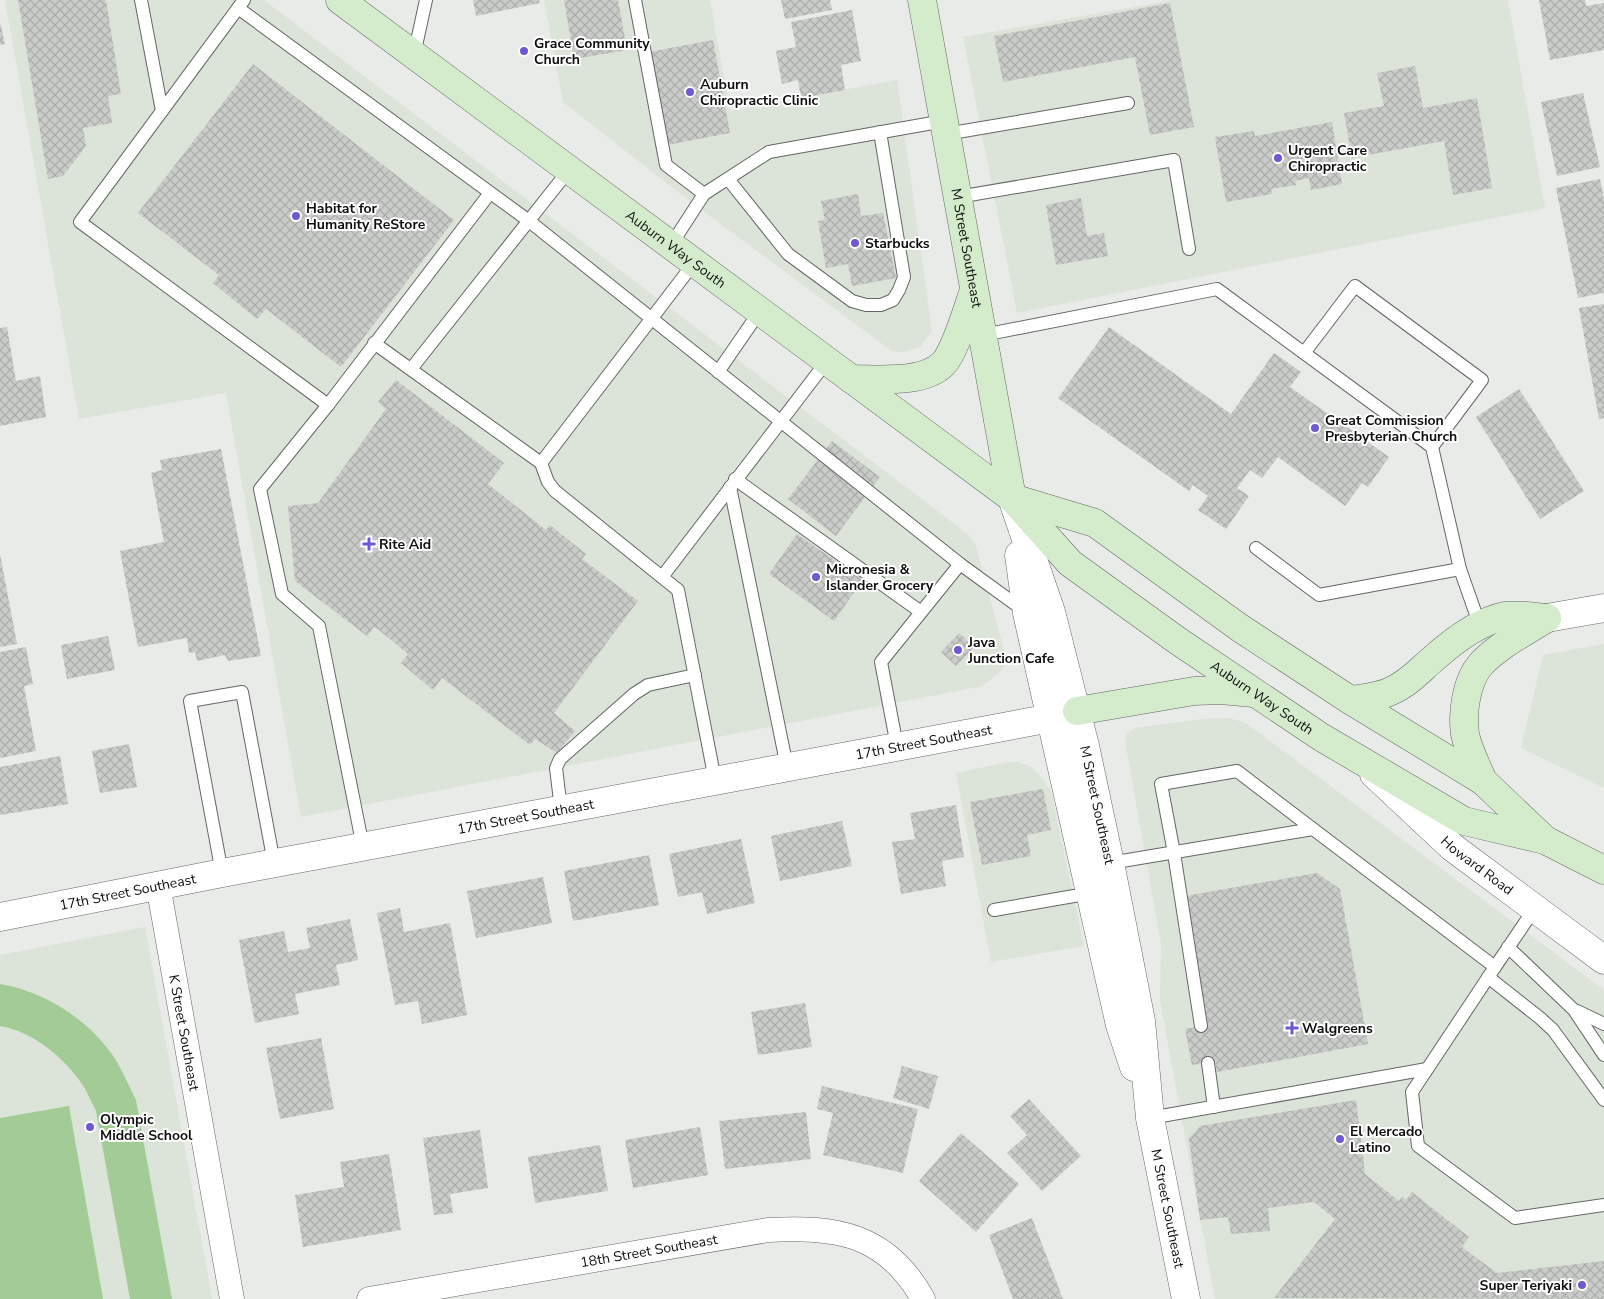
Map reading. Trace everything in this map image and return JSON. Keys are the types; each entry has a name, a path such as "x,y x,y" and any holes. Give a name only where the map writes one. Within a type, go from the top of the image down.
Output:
{"main road":[{"name":"Auburn Way South","path":"340,0 1012,498 1070,563 1170,635 1321,737 1464,820 1545,840 1604,870"},
{"name":"M Street Southeast","path":"922,0 1012,498"},
{"path":"851,379 915,377 931,372 944,364 951,352 975,288"},
{"name":"Auburn Way South","path":"1012,498 1095,523 1240,628 1350,700 1482,781 1545,840"},
{"path":"1350,700 1391,691 1420,672 1454,642 1480,626 1506,616 1547,618"},
{"path":"1482,781 1466,735 1464,712 1469,686 1480,665 1502,647 1547,618"},
{"path":"1077,711 1194,691 1221,690 1255,693"}],"street":[{"name":"M Street Southeast","path":"1012,498 1027,613 1120,1025 1150,1118"},
{"name":"M Street Southeast","path":"1012,498 1051,612 1077,711 1110,863 1140,1020 1150,1118 1186,1299"},
{"path":"1547,618 1604,608"},
{"name":"17th Street Southeast","path":"0,917 363,846 1051,718"},
{"name":"Howard Road","path":"1358,760 1452,847 1604,960"},
{"name":"K Street Southeast","path":"158,885 232,1299"},
{"name":"18th Street Southeast","path":"369,1299 768,1230 793,1229 825,1231 855,1237 887,1255 902,1268 919,1291"}],"lane":[{"path":"141,0 162,111"},
{"path":"414,55 426,0"},
{"path":"635,0 666,165 704,194"},
{"path":"328,405 80,222 241,4 529,221 960,564 1027,613"},
{"path":"670,245 704,194 769,152 880,132 945,127 1128,103"},
{"path":"728,179 788,254 852,301 866,305 881,305 893,300 904,277 880,132"},
{"path":"958,197 1174,160 1189,249"},
{"path":"411,369 569,170"},
{"path":"363,846 319,626 282,594 260,489 328,405 490,193"},
{"path":"541,463 694,262"},
{"path":"1304,353 1355,286 1363,291 1482,380 1432,447"},
{"path":"983,335 1217,289 1432,447 1460,569 1480,626"},
{"path":"718,372 760,311"},
{"path":"374,343 541,463 548,482 555,491 678,590 715,780"},
{"path":"662,577 827,361"},
{"path":"733,483 921,612"},
{"path":"733,483 786,767"},
{"path":"1256,548 1319,595 1460,569"},
{"path":"897,746 881,662 960,564"},
{"path":"561,809 556,768 560,759 634,694 648,685 695,675"},
{"path":"222,873 190,701 242,692 274,863"},
{"path":"1201,1026 1174,853 1161,784 1237,771 1313,829 1491,972 1553,1030 1604,1100"},
{"path":"1110,863 1313,829"},
{"path":"994,910 1091,893"},
{"path":"1535,908 1412,1092 1418,1146 1515,1218 1604,1205"},
{"path":"1508,947 1574,1010 1604,1055"},
{"path":"1574,1010 1604,1024"},
{"path":"1208,1062 1214,1107"},
{"path":"1150,1118 1427,1069"}],"shaded area":[{"path":"5,0 264,0 969,535 975,544 1007,661 1001,671 983,686 301,817 226,393 79,419"},
{"path":"544,0 710,0 730,111 897,80 932,331 919,348 902,352 892,351 692,203 563,102"},
{"path":"1173,0 1508,0 1545,208 1017,313 963,37"},
{"path":"1604,644 1604,788 1521,748 1543,655"},
{"path":"1229,718 1246,723 1604,990 1604,1299 1215,1299 1160,1001 1161,944 1125,741 1127,734 1135,728 1202,719"},
{"path":"1008,762 1018,762 1031,767 1039,774 1051,791 1084,946 991,962 956,773"},
{"name":"Olympic Middle School","path":"145,927 212,1299 0,1299 0,955"}],"green space":[{"path":"0,984 31,992 60,1006 86,1025 98,1037 120,1067 136,1100 172,1299 130,1299 96,1111 76,1076 48,1048 25,1034 0,1026"},
{"path":"69,1106 103,1299 0,1299 0,1118"}],"building":[{"path":"18,0 106,0 121,94 108,96 112,123 83,128 86,146 63,176 48,179"},
{"path":"473,0 539,0 540,3 476,16"},
{"path":"564,0 618,0 627,50 574,59"},
{"path":"781,0 830,0 832,10 785,19"},
{"path":"1539,0 1585,0 1586,6 1604,3 1604,50 1550,60"},
{"path":"1170,3 1194,127 1150,135 1135,57 1003,82 994,36"},
{"path":"852,10 861,61 841,65 845,90 801,98 798,80 782,84 776,51 796,47 791,22"},
{"path":"0,22 5,44 0,45"},
{"name":"Auburn Chiropractic Clinic","path":"713,40 730,133 667,145 649,52"},
{"name":"Habitat for Humanity ReStore","path":"253,64 454,220 341,367 266,309 257,319 213,283 219,275 138,213"},
{"path":"1415,66 1423,108 1477,98 1492,188 1453,195 1444,141 1352,158 1344,113 1384,106 1377,73"},
{"path":"1583,93 1600,167 1557,176 1541,102"},
{"name":"Urgent Care Chiropractic","path":"1332,122 1342,184 1311,190 1309,178 1295,181 1296,185 1271,189 1272,194 1226,202 1215,137 1254,131 1255,136"},
{"path":"1600,179 1604,199 1604,293 1578,298 1556,188"},
{"name":"Starbucks","path":"858,194 861,216 883,213 896,278 852,286 848,264 826,268 818,221 825,220 821,201"},
{"path":"1081,198 1087,236 1104,233 1108,256 1056,265 1046,205"},
{"path":"1604,304 1604,418 1599,419 1579,308"},
{"path":"7,327 16,381 40,376 46,417 0,426 0,328"},
{"path":"1109,327 1231,414 1274,353 1301,372 1290,387 1389,457 1368,487 1362,483 1345,506 1278,457 1262,478 1250,470 1237,488 1249,496 1226,529 1198,510 1208,496 1193,485 1189,491 1058,398"},
{"path":"396,380 504,463 488,484 546,530 550,525 586,554 582,559 638,601 554,713 575,731 557,753 535,739 530,745 442,678 433,690 401,663 408,654 379,630 374,627 367,636 295,581 288,506 318,503 386,409 378,402"},
{"path":"1519,389 1584,491 1540,519 1476,417"},
{"path":"832,441 880,477 836,536 788,499"},
{"path":"221,449 261,656 228,661 225,655 197,661 195,652 189,653 187,638 138,647 120,551 164,542 151,473 162,470 160,460"},
{"name":"Micronesia & Islander Grocery","path":"797,534 863,580 834,621 769,574"},
{"path":"0,554 17,644 0,647"},
{"name":"Java Junction Cafe","path":"959,633 974,647 956,666 941,652"},
{"path":"108,636 115,670 67,679 61,645"},
{"path":"26,647 33,684 24,686 36,751 0,758 0,652"},
{"path":"129,744 137,787 100,793 92,751"},
{"path":"60,756 68,804 0,815 0,767"},
{"path":"1043,789 1051,830 1027,835 1031,856 982,865 970,802"},
{"path":"956,805 964,857 942,861 946,886 901,894 892,842 915,839 910,813"},
{"path":"842,821 852,866 780,881 771,836"},
{"path":"741,839 755,903 707,914 702,892 678,897 669,854"},
{"path":"649,855 659,905 573,921 564,871"},
{"name":"Walgreens","path":"1317,873 1340,889 1368,1044 1217,1072 1215,1061 1192,1065 1185,1029 1208,1025 1185,896"},
{"path":"543,877 552,923 476,938 467,891"},
{"path":"400,908 404,932 450,923 467,1015 422,1024 418,1001 395,1005 377,913"},
{"path":"350,919 358,960 336,965 340,985 295,994 299,1014 255,1023 239,940 284,931 288,952 310,948 306,928"},
{"path":"805,1003 812,1047 758,1055 751,1012"},
{"path":"321,1038 334,1109 280,1119 266,1048"},
{"path":"902,1066 938,1076 929,1109 893,1098"},
{"path":"822,1086 918,1109 903,1173 823,1155 833,1113 817,1109"},
{"path":"1029,1099 1081,1156 1042,1191 1007,1153 1027,1135 1010,1116"},
{"path":"1356,1100 1365,1174 1399,1201 1402,1197 1406,1200 1412,1192 1469,1237 1462,1247 1497,1273 1604,1261 1604,1299 1274,1298 1335,1219 1314,1202 1268,1208 1270,1231 1231,1234 1228,1217 1200,1220 1189,1139 1200,1126"},
{"path":"806,1112 811,1159 725,1169 719,1121"},
{"path":"700,1127 708,1175 633,1188 625,1140"},
{"path":"480,1130 488,1188 450,1194 453,1213 434,1215 423,1138"},
{"path":"961,1133 1019,1184 976,1232 919,1181"},
{"path":"600,1145 608,1191 535,1203 528,1157"},
{"path":"389,1154 401,1230 303,1247 295,1195 344,1187 340,1162"},
{"path":"1032,1218 1063,1299 1013,1299 989,1235"}],"place":[{"name":"Grace Community Church","path":"524,51"},
{"name":"Auburn Chiropractic Clinic","path":"690,92"},
{"name":"Urgent Care Chiropractic","path":"1278,158"},
{"name":"Habitat for Humanity ReStore","path":"296,216"},
{"name":"Starbucks","path":"855,243"},
{"name":"Great Commission Presbyterian Church","path":"1315,428"},
{"name":"Rite Aid","path":"369,544"},
{"name":"Micronesia & Islander Grocery","path":"816,577"},
{"name":"Java Junction Cafe","path":"958,650"},
{"name":"Walgreens","path":"1292,1028"},
{"name":"Olympic Middle School","path":"90,1127"},
{"name":"El Mercado Latino","path":"1340,1139"},
{"name":"Super Teriyaki","path":"1582,1285"}]}
